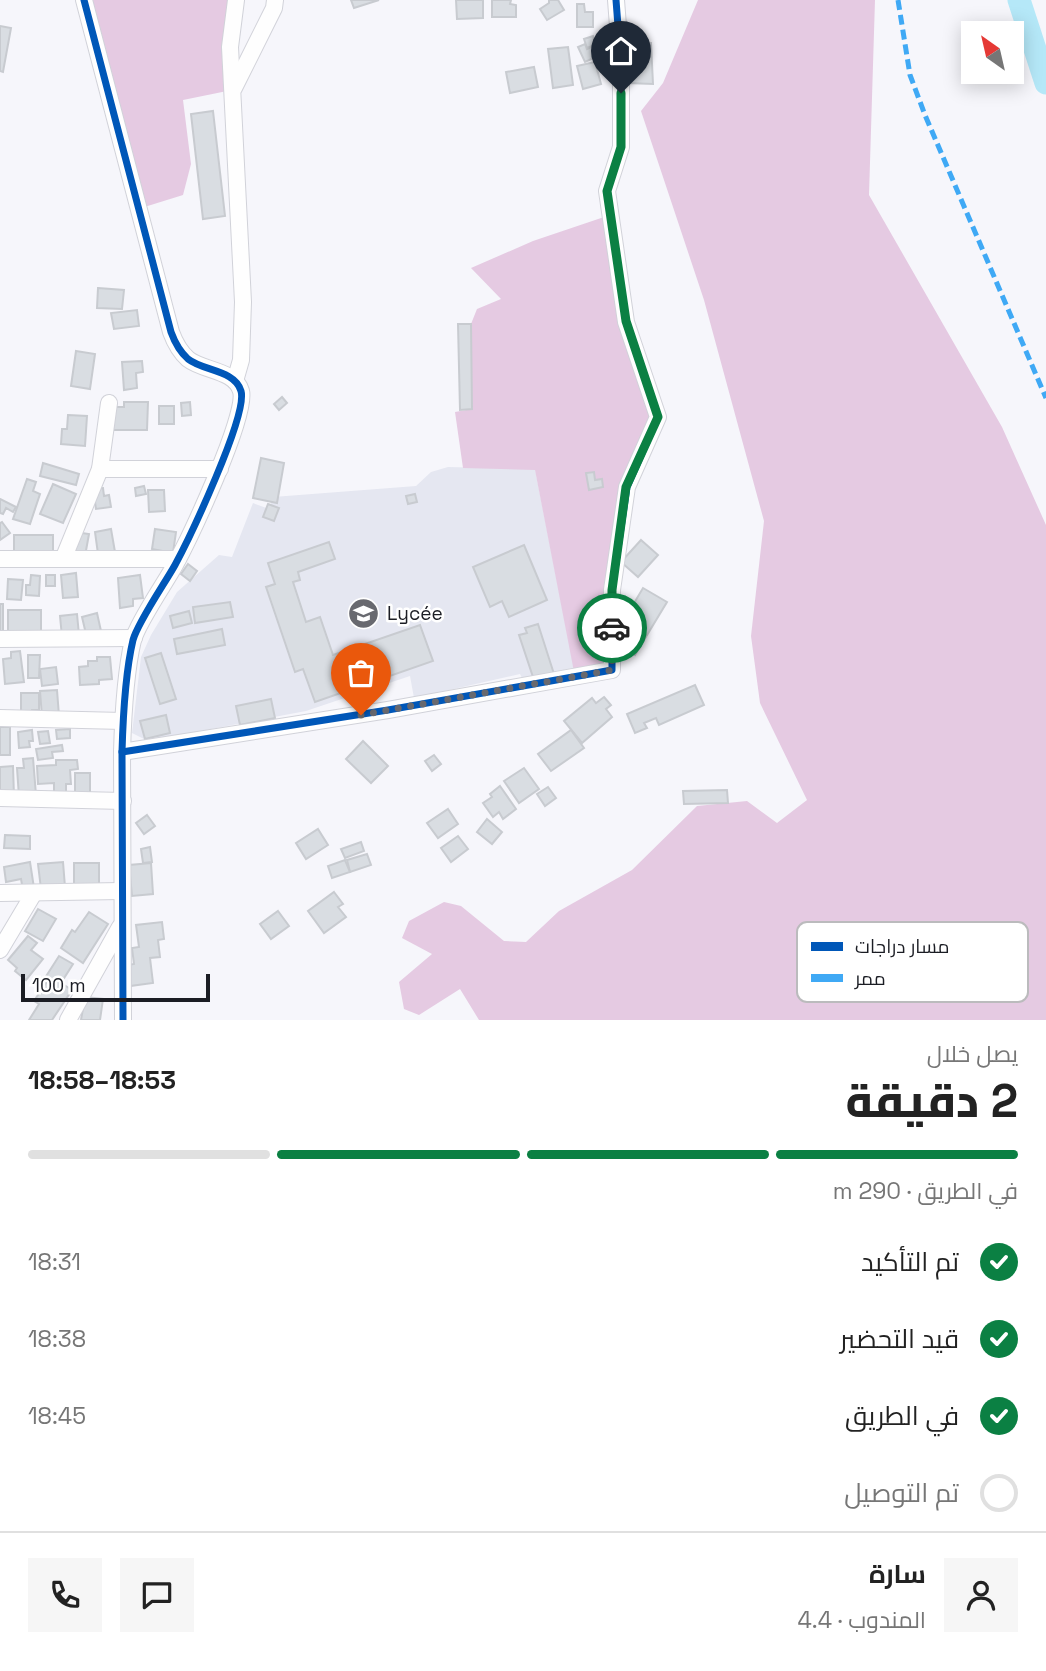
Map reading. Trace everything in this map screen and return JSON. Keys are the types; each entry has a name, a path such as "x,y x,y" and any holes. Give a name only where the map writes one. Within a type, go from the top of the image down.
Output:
{"street":[{"path":"84,0 178,350 191,361 235,381 241,390 242,404 220,469 178,559 134,638 123,721 122,752 123,1020"},
{"path":"235,381 241,360 243,302 230,47 236,0"},
{"path":"232,90 274,8 275,0"},
{"path":"122,752 388,710 612,670 612,590 626,487 658,417 626,321 607,191 621,147 621,65 616,0"},
{"path":"64,557 100,469 109,402"},
{"path":"100,469 220,469"},
{"path":"0,559 178,559"},
{"path":"0,639 134,638"},
{"path":"0,718 123,721"},
{"path":"0,798 123,801"},
{"path":"0,893 121,891"},
{"path":"0,950 34,893"},
{"path":"68,1020 121,925"}],"shaded area":[{"path":"84,0 236,0 232,90 183,100 191,164 183,195 138,209"},
{"path":"698,0 875,0 869,195 1002,427 1046,525 1046,1020 479,1020 460,989 419,1015 404,1009 399,982 432,954 402,938 409,921 444,902 461,906 504,941 526,942 559,911 632,870 697,806 747,801 777,823 807,800 760,703 751,636 764,521 704,300 641,111 663,83"},
{"path":"610,215 626,322 658,417 626,487 612,670 575,677 535,470 463,468 455,412 472,409 471,324 477,309 501,299 471,268 533,241"},
{"name":"Lycée","path":"448,467 535,469 574,668 522,678 520,674 414,698 410,676 306,711 148,741 132,733 141,657 151,635 177,592 219,555 232,557 253,503 269,509 273,497 416,486 431,472"}],"building":[{"path":"351,0 379,0 354,8"},
{"path":"456,0 483,0 483,18 457,19"},
{"path":"492,0 511,0 510,4 516,5 516,17 492,17"},
{"path":"549,0 558,0 564,10 547,20 540,9 549,3"},
{"path":"577,4 584,4 585,12 593,12 593,27 577,27"},
{"path":"0,26 11,28 3,72 0,71"},
{"path":"593,36 595,45 587,48 584,39"},
{"path":"651,43 653,84 627,83 625,52 641,50 640,44"},
{"path":"585,44 587,49 593,46 598,56 585,62 578,47"},
{"path":"568,47 573,85 553,88 548,49"},
{"path":"595,62 601,84 583,89 577,66"},
{"path":"534,67 538,87 510,93 506,72"},
{"path":"213,111 225,216 203,219 191,114"},
{"path":"98,288 124,290 122,309 97,308"},
{"path":"137,310 139,326 114,329 111,313"},
{"path":"458,324 471,324 472,409 460,410"},
{"path":"76,351 95,354 90,389 71,386"},
{"path":"142,361 143,372 136,373 137,388 124,390 122,362"},
{"path":"282,397 287,403 279,410 274,404"},
{"path":"124,402 148,402 147,430 112,430 112,407 124,407"},
{"path":"190,402 191,415 182,416 181,403"},
{"path":"159,406 174,406 174,424 159,424"},
{"path":"68,415 87,416 85,446 61,444 62,429 67,429"},
{"path":"261,458 284,463 277,503 253,498"},
{"path":"43,463 79,474 76,485 40,476"},
{"path":"594,472 595,480 602,479 603,487 589,490 586,473"},
{"path":"27,479 36,482 33,491 40,494 30,524 13,519"},
{"path":"53,484 76,494 63,523 40,514"},
{"path":"144,486 146,494 136,496 135,488"},
{"path":"103,488 104,496 109,495 111,507 96,509 93,489"},
{"path":"148,490 164,490 165,511 149,512"},
{"path":"415,494 417,502 408,504 406,496"},
{"path":"0,499 16,507 13,512 6,508 3,514 0,513"},
{"path":"268,504 279,508 274,521 263,517"},
{"path":"2,522 10,533 0,540 0,523"},
{"path":"111,529 115,552 98,554 95,532"},
{"path":"155,529 176,532 173,553 152,549"},
{"path":"75,532 89,534 85,556 71,554"},
{"path":"14,535 53,535 53,555 14,555"},
{"path":"641,540 658,555 638,577 621,562"},
{"path":"329,542 335,559 298,572 300,580 293,582 306,622 320,617 333,655 420,625 433,661 315,702 303,669 295,672 266,587 275,584 268,563"},
{"path":"524,545 547,600 509,617 502,601 490,607 473,567"},
{"path":"188,564 197,571 190,581 181,574"},
{"path":"76,573 78,597 63,598 61,575"},
{"path":"31,575 40,576 39,596 26,595 26,585 30,585"},
{"path":"46,575 55,575 55,586 46,586"},
{"path":"140,575 143,598 133,599 133,606 120,608 118,578"},
{"path":"8,579 23,580 21,600 7,599"},
{"path":"643,588 667,602 635,655 625,650 622,655 608,647"},
{"path":"230,602 233,617 195,623 193,607"},
{"path":"0,604 3,604 3,635 0,635"},
{"path":"8,610 41,610 41,637 8,636"},
{"path":"189,611 192,623 173,628 170,616"},
{"path":"97,613 101,631 86,634 82,617"},
{"path":"77,614 79,635 62,637 60,616"},
{"path":"538,624 554,674 534,680 519,635 527,633 525,628"},
{"path":"222,629 225,645 177,654 174,639"},
{"path":"20,651 24,682 5,684 3,659 11,658 11,652"},
{"path":"161,653 176,699 160,704 145,658"},
{"path":"28,655 40,655 39,678 28,678"},
{"path":"97,657 110,657 112,679 99,680 99,684 80,685 79,667 88,666 88,661 97,661"},
{"path":"56,667 58,684 42,686 40,669"},
{"path":"695,685 704,705 659,725 656,718 644,723 647,728 635,733 627,714"},
{"path":"57,690 59,716 42,717 40,691"},
{"path":"21,693 39,693 39,710 32,710 32,716 21,716"},
{"path":"604,697 611,705 606,709 612,717 582,743 564,721 592,698 596,703"},
{"path":"271,699 275,718 240,725 236,706"},
{"path":"166,715 170,733 145,739 140,721"},
{"path":"0,727 10,727 10,755 0,755"},
{"path":"70,729 70,738 57,739 56,730"},
{"path":"32,730 33,741 29,741 30,747 19,748 18,732"},
{"path":"571,730 584,748 551,771 538,754"},
{"path":"48,731 50,743 40,744 38,732"},
{"path":"363,741 388,766 371,783 346,759"},
{"path":"62,745 63,751 52,752 53,758 38,760 36,749"},
{"path":"434,755 441,764 432,771 425,761"},
{"path":"33,758 36,795 19,797 17,768 24,768 23,759"},
{"path":"56,760 77,760 78,769 70,770 71,784 66,784 66,793 54,794 54,783 38,784 37,766 56,765"},
{"path":"13,766 14,797 0,797 0,767"},
{"path":"524,768 539,789 519,803 504,781"},
{"path":"75,773 90,773 90,793 75,793"},
{"path":"500,786 516,809 503,819 499,812 493,817 483,803 492,797 490,794"},
{"path":"548,787 556,798 545,806 537,794"},
{"path":"727,790 728,803 684,804 683,791"},
{"path":"448,809 458,824 438,838 427,823"},
{"path":"147,815 155,826 144,834 136,823"},
{"path":"487,819 502,832 492,844 477,832"},
{"path":"318,829 328,845 306,859 296,843"},
{"path":"5,835 30,836 30,849 4,848"},
{"path":"458,836 468,849 451,862 441,848"},
{"path":"361,842 364,851 345,858 341,849"},
{"path":"150,847 152,862 143,863 141,849"},
{"path":"367,854 371,865 350,872 347,860"},
{"path":"345,860 350,872 332,878 328,866"},
{"path":"30,862 34,888 23,890 21,879 6,882 4,867"},
{"path":"63,862 65,887 41,889 38,864"},
{"path":"74,863 99,863 99,888 74,888"},
{"path":"151,863 153,894 132,896 129,865"},
{"path":"334,892 343,904 338,907 346,917 324,933 308,911"},
{"path":"38,909 56,919 43,941 25,931"},
{"path":"278,911 289,926 271,939 260,924"},
{"path":"89,912 108,924 83,963 61,948 72,930 75,932"},
{"path":"162,922 164,939 158,940 160,957 150,958 153,983 130,986 128,965 134,964 132,948 139,947 136,925"},
{"path":"28,936 37,943 31,950 43,959 26,980 15,971 17,968 8,960"},
{"path":"59,956 73,964 61,983 72,990 52,1020 29,1020 39,1004 34,1001"},
{"path":"85,997 103,999 100,1020 81,1020"}],"waterway":[{"path":"1019,0 1046,83"}],"marked path":[{"path":"898,0 910,75 1046,398"}],"cycle path":[{"path":"84,0 173,336 188,359 226,375 238,384 241,391 236,425 216,477 175,565 140,623 130,653 122,752 123,1020"},
{"path":"122,752 388,710 612,670 612,590 627,487 658,417 626,322 607,191 621,147 621,65 616,0"}],"way so far":[{"path":"361,715 612,670 612,628"}],"place":[{"name":"Lycée","path":"364,613"}],"route":[{"path":"612,628 612,590 626,487 658,417 626,321 607,191 621,147 621,93"}]}
